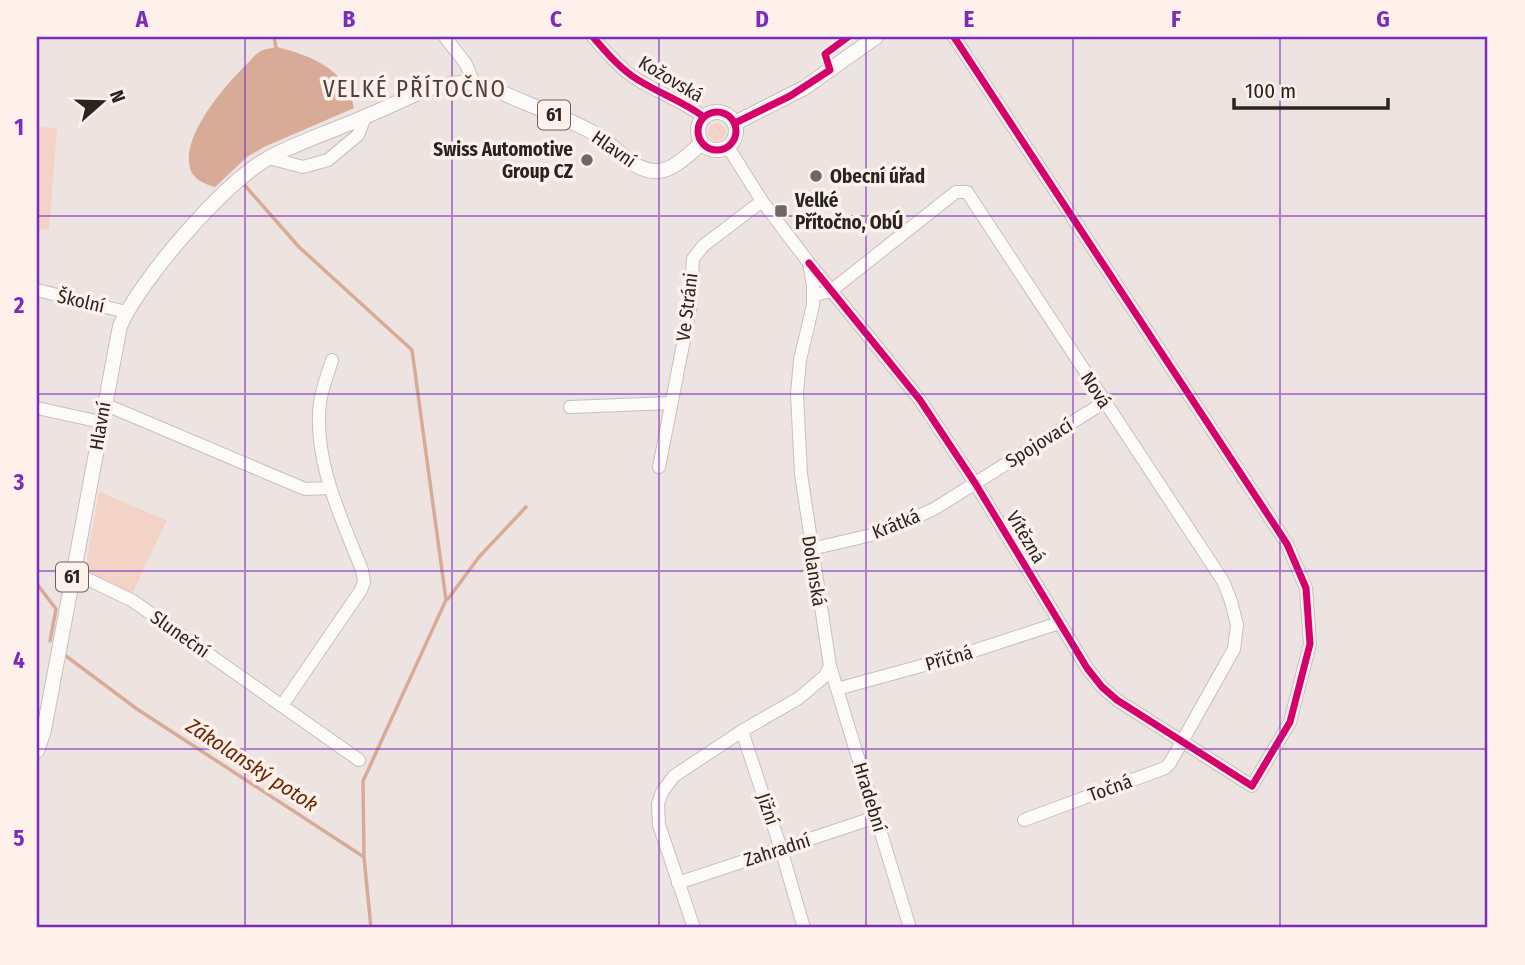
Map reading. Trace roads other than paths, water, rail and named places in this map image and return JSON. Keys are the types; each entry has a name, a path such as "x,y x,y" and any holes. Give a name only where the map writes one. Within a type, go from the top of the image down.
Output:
{"main road":[{"path":"734,123 804,88 876,37"},
{"name":"Hlavní","path":"37,751 44,730 115,344 126,312 168,257 240,179 269,158 432,88 457,84 474,84 493,89 572,122 599,136 634,164 650,171 662,171 671,167 702,143"},
{"path":"717,112 730,117 734,123 736,136 728,147 714,150 702,143 698,132 704,117 717,112"}],"street":[{"name":"Kožovská","path":"593,37 612,59 631,75 684,103 704,117"},
{"name":"Vítězná","path":"809,263 920,400 975,482 1059,623 1102,687 1117,700 1252,786 1290,722 1310,644 1306,588 1287,544 954,37"},
{"path":"451,39 474,84"},
{"path":"269,158 303,167 328,160 358,135 365,117"},
{"path":"728,147 762,201 809,263"},
{"name":"Nová","path":"832,290 956,192 967,192 1223,581 1231,601 1237,625 1234,649 1183,741"},
{"name":"Ve Stráni","path":"659,467 690,309 693,259 703,246 762,201"},
{"name":"Dolanská","path":"809,263 813,296 800,360 797,394 801,474 830,666"},
{"name":"Školní","path":"37,290 126,312"},
{"path":"813,296 832,290"},
{"path":"283,704 364,582 362,570 329,488 320,442 320,402 332,360"},
{"name":"Spojovací","path":"975,482 1103,402"},
{"path":"570,407 671,403"},
{"path":"104,404 305,489 329,488"},
{"path":"37,408 101,422"},
{"name":"Krátká","path":"811,549 867,537 900,525 934,509 975,482"},
{"name":"Sluneční","path":"73,572 133,601 359,760"},
{"name":"Příčná","path":"837,689 961,655 1059,623"},
{"path":"694,928 659,825 658,804 662,792 674,776 799,698 825,676 830,666"},
{"name":"Hradební","path":"830,666 910,928"},
{"name":"Jižní","path":"742,732 804,928"},
{"name":"Točná","path":"1024,820 1165,768 1183,741"},
{"name":"Zahradní","path":"678,883 876,817"}],"waterway":[{"path":"274,37 276,48"},
{"path":"241,181 299,247 412,350 446,600 363,781 364,857"},
{"path":"448,599 479,557 526,507"},
{"name":"Zákolanský potok","path":"37,584 56,609 50,641"},
{"name":"Zákolanský potok","path":"66,656 137,709 364,857 371,928"}],"place":[{"name":"Swiss Automotive Group CZ","path":"587,160"},
{"name":"Obecní úřad","path":"816,176"},
{"name":"Velké Přítočno, ObÚ","path":"781,211"}],"district":[{"name":"VELKÉ PŘÍTOČNO","path":"415,89"}]}
